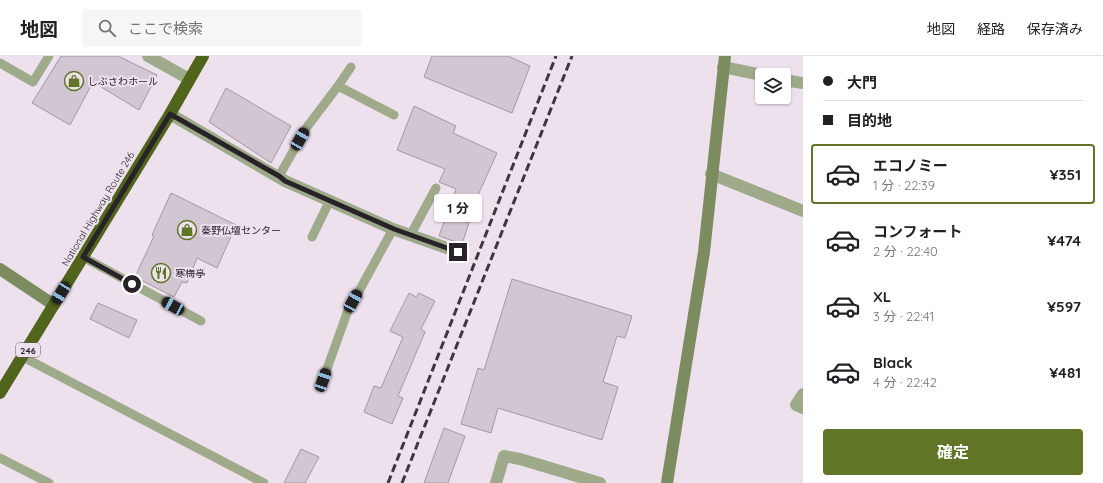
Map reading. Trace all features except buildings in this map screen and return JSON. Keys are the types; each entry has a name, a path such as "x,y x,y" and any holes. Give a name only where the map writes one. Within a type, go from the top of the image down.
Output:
{"highway":[{"name":"National Highway Route 246","path":"0,394 170,114 203,56"}],"street":[{"path":"148,56 189,79"},
{"path":"667,483 704,252 724,61 755,72"},
{"path":"791,81 803,84"},
{"path":"170,114 279,176 285,181 394,229 458,252"},
{"path":"711,174 803,211"},
{"path":"0,269 54,305"},
{"path":"803,394 796,405 803,408"},
{"path":"496,483 504,456 520,459 600,483"}],"lane":[{"path":"0,63 33,82 49,56"},
{"path":"279,176 307,127 351,67"},
{"path":"338,86 394,115"},
{"path":"411,234 436,188"},
{"path":"312,237 330,200"},
{"path":"323,380 346,313 394,229"},
{"path":"83,257 201,321"},
{"path":"23,357 264,483"},
{"path":"0,458 49,483"}],"railway":[{"path":"388,483 556,56"},
{"path":"402,483 572,56"}],"place":[{"name":"しぶさわホール","path":"74,81"},
{"name":"秦野仏壇センター","path":"187,230"},
{"name":"寒梅亭","path":"161,273"}],"route":[{"path":"132,284 83,257 170,114 279,176 285,181 394,229 458,252"}]}
